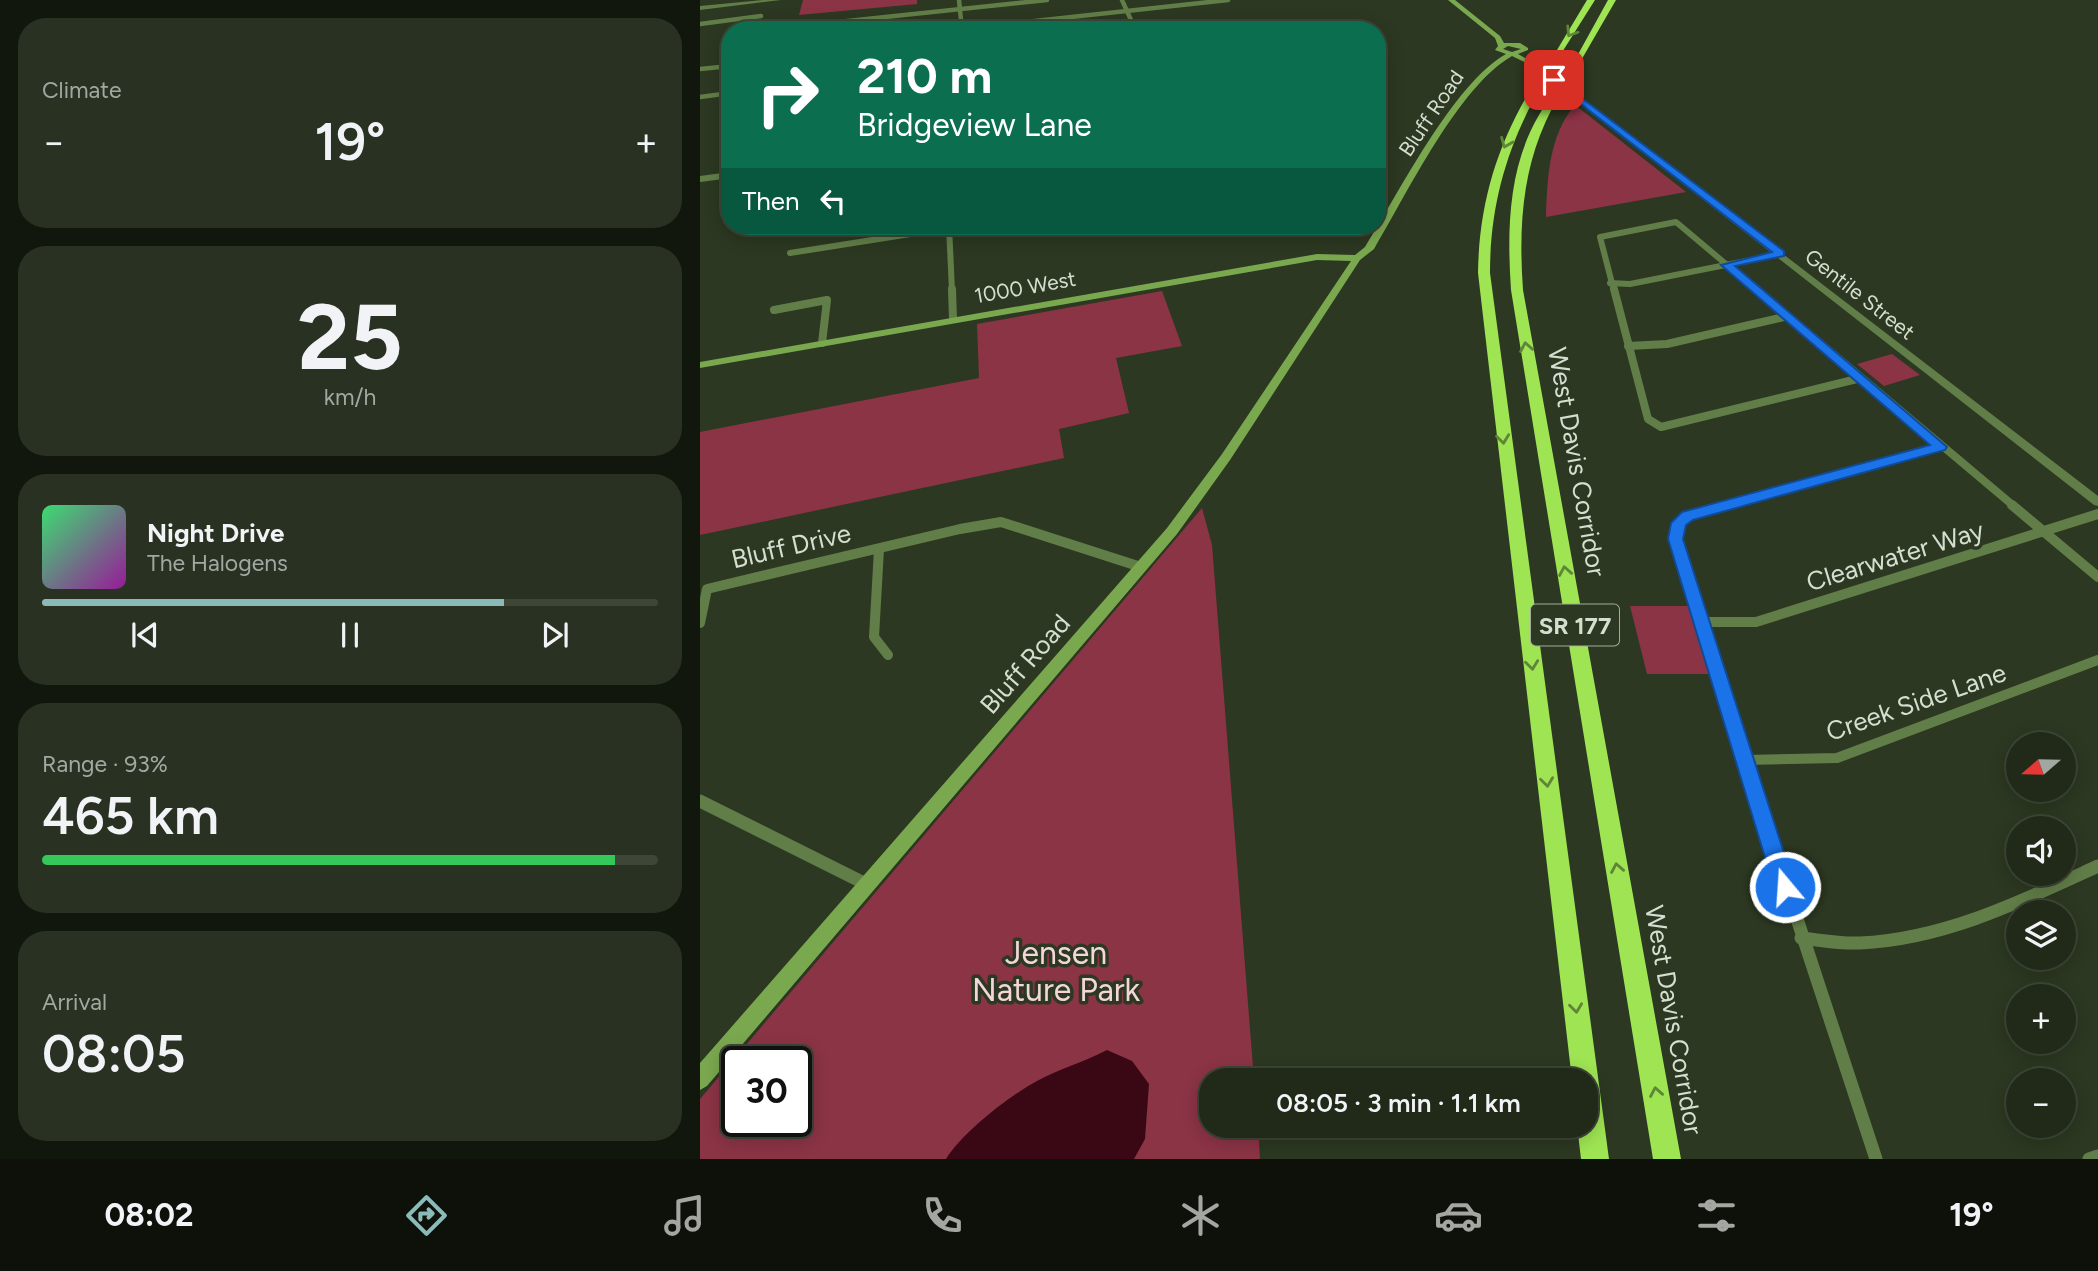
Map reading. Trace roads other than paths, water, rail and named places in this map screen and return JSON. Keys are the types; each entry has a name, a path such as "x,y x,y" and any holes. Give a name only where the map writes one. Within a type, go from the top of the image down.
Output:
{"highway":[{"name":"SR 177","path":"1583,1068 1484,273 1485,220 1497,167 1513,125 1591,0"},
{"name":"West Davis Corridor","path":"1612,0 1535,132 1520,181 1515,224 1517,290 1667,1159"},
{"name":"SR 177","path":"1592,1138 1595,1159"}],"main road":[{"path":"1451,0 1496,35 1517,44"},
{"path":"1496,35 1500,48 1517,44"},
{"name":"Gentile Street","path":"1517,44 1525,48 1524,52 1533,64"},
{"name":"Gentile Street","path":"1500,48 1533,64"},
{"name":"Bluff Road","path":"1495,62 1500,48"},
{"path":"1511,54 1524,52"},
{"name":"Bluff Road","path":"1386,219 1471,88 1495,62 1511,54"},
{"name":"Bluff Road","path":"700,1079 1172,531 1226,457 1357,258 1369,249 1377,235"},
{"name":"1000 West","path":"700,365 1317,257 1357,258"}],"street":[{"path":"700,8 778,0"},
{"path":"959,0 962,21"},
{"path":"842,21 1047,0"},
{"path":"1122,0 1131,20"},
{"path":"1035,21 1228,0"},
{"path":"723,21 761,16"},
{"path":"700,24 721,21"},
{"name":"Gentile Street","path":"1533,64 2098,502"},
{"path":"700,69 721,67"},
{"path":"700,97 721,94"},
{"path":"700,179 721,176"},
{"path":"1861,378 1661,427 1648,419 1600,237 1676,222 2098,577"},
{"path":"790,253 900,235"},
{"path":"949,235 953,319"},
{"path":"1611,283 1630,284 1781,254"},
{"path":"774,310 827,300 822,343"},
{"path":"1628,346 1667,344 1788,316"},
{"path":"1876,1159 1801,938 1675,539 1679,523 1688,516 1941,447"},
{"name":"Clearwater Way","path":"1702,622 1756,622 2098,514"},
{"name":"Bluff Drive","path":"700,623 707,589 1001,522 1141,567"},
{"name":"Bluff Drive","path":"879,548 874,637 888,655"},
{"name":"Creek Side Lane","path":"1745,760 1837,758 2098,660"},
{"path":"700,801 866,884"},
{"path":"1801,938 1859,943 1920,935 1981,918 2098,866"},
{"path":"2089,1159 2098,1156"}],"park label":[{"name":"Jensen Nature Park","path":"1056,972"}]}
